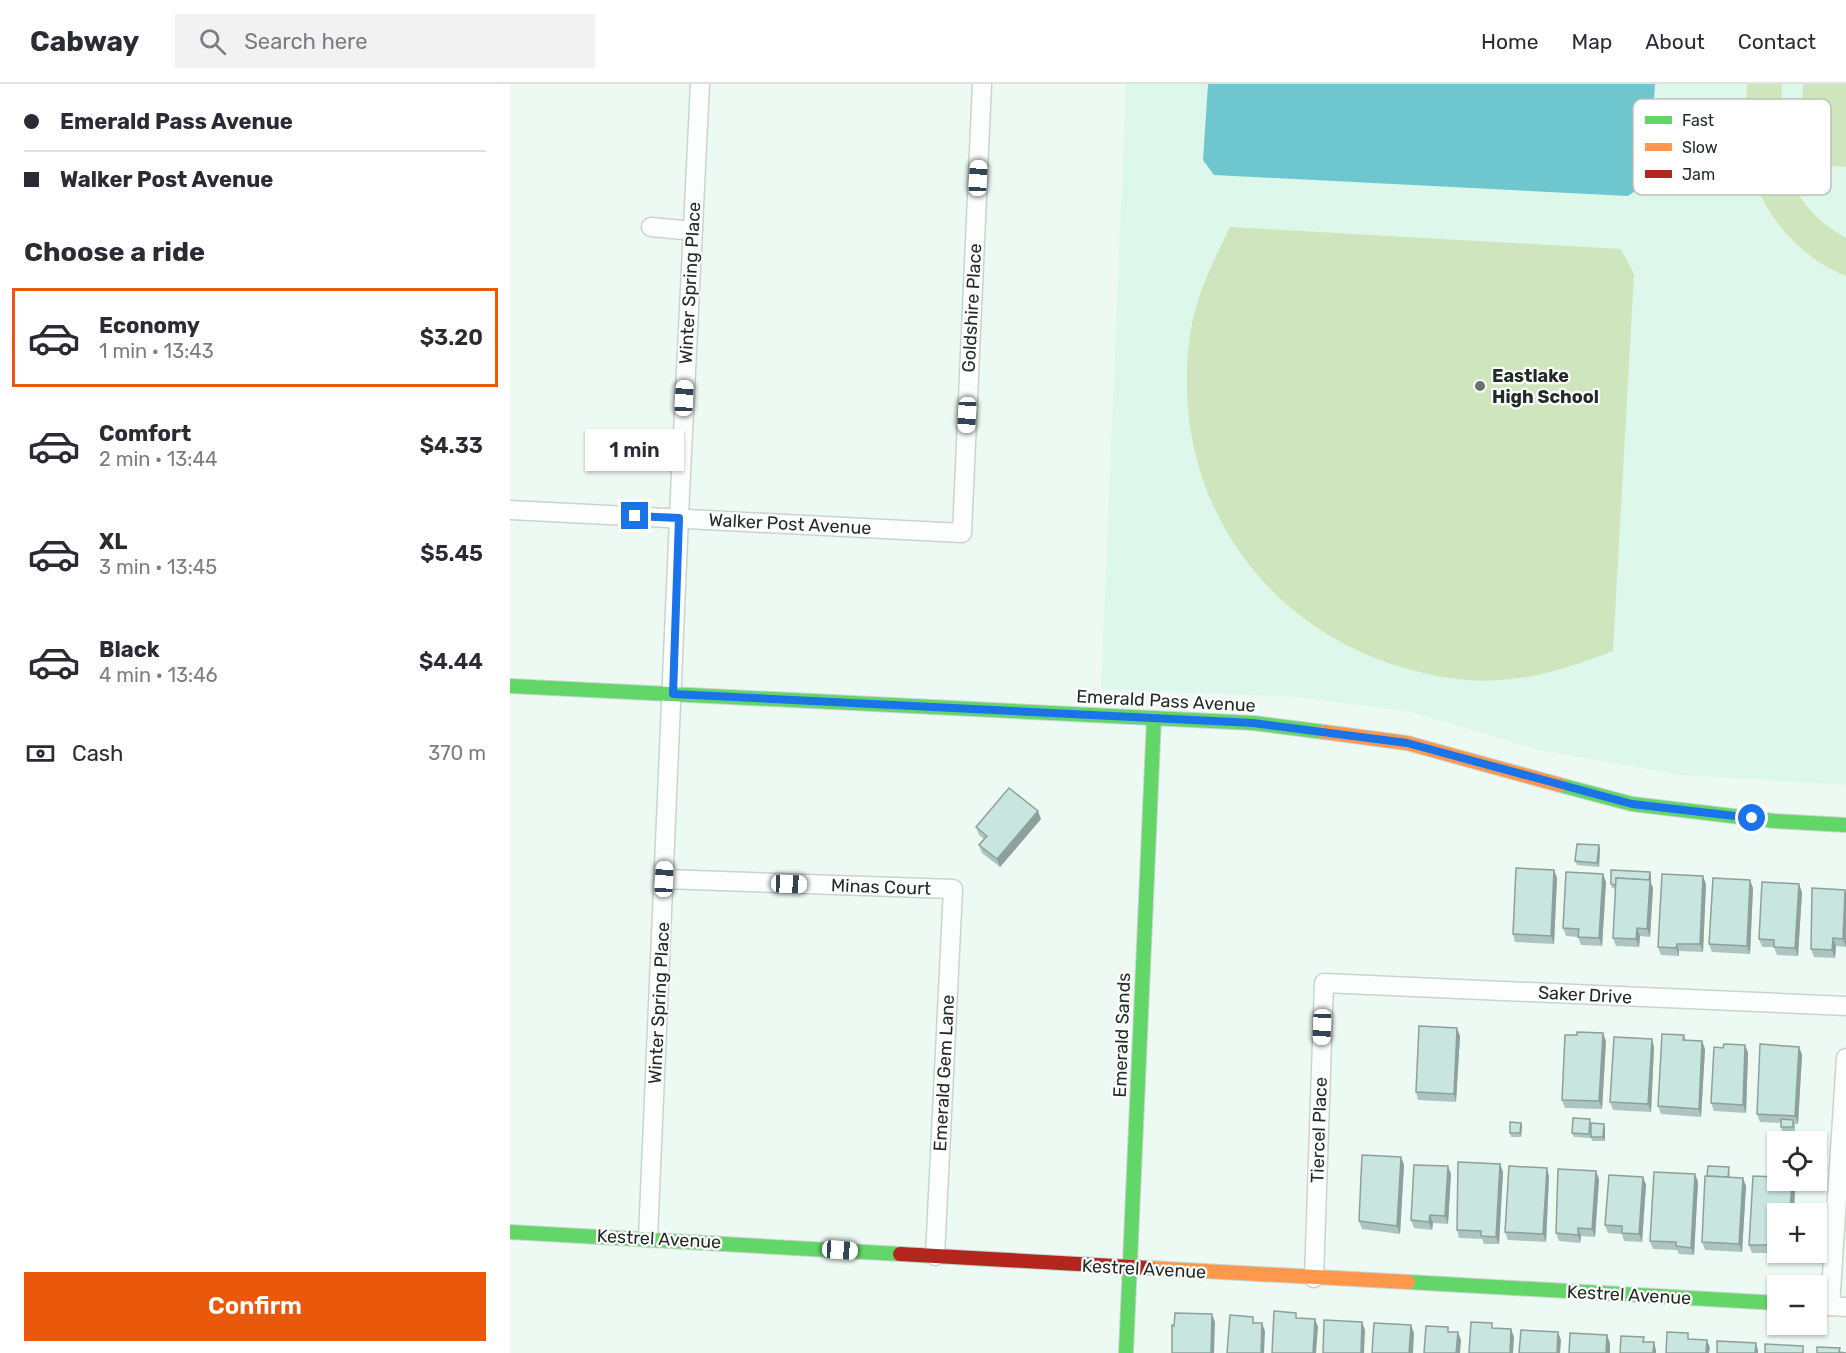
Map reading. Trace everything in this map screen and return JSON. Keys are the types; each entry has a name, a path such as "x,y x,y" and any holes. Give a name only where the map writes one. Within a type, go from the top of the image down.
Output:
{"street":[{"name":"Winter Spring Place","path":"648,1238 700,84"},
{"name":"Goldshire Place","path":"962,533 982,84"},
{"path":"651,228 693,231"},
{"name":"Walker Post Avenue","path":"510,510 962,533"},
{"name":"Emerald Pass Avenue","path":"510,686 1253,723 1407,743 1632,804 1774,821 1846,825"},
{"name":"Emerald Sands","path":"1126,1353 1154,718"},
{"name":"Minas Court","path":"664,879 953,889"},
{"name":"Emerald Gem Lane","path":"935,1256 953,889"},
{"name":"Saker Drive","path":"1324,983 1846,1006"},
{"name":"Tiercel Place","path":"1314,1278 1324,983"},
{"path":"1831,1306 1846,1058"},
{"name":"Kestrel Avenue","path":"510,1232 648,1238 1130,1269 1767,1302"}],"shaded area":[{"name":"Eastlake High School","path":"1126,84 1846,84 1846,785 1680,775 1539,750 1411,712 1296,697 1101,689"}],"green space":[{"path":"1747,84 1782,84 1781,99 1747,99"},
{"path":"1803,84 1846,84 1846,167 1831,166 1831,99 1802,99"},
{"path":"1761,195 1799,195 1824,224 1846,238 1846,276 1814,259 1800,247 1774,218"},
{"path":"1230,227 1621,249 1634,274 1613,651 1558,670 1529,677 1487,681 1437,676 1401,667 1348,646 1302,617 1263,581 1231,539 1207,492 1192,440 1187,386 1191,329 1197,303"}],"water":[{"path":"1208,84 1655,84 1654,99 1633,99 1633,192 1628,196 1214,175 1203,160"}],"building":[{"path":"1009,788 1038,811 997,859 979,845 987,836 976,827"},
{"path":"1577,844 1599,845 1597,863 1575,861"},
{"path":"1516,868 1554,870 1551,936 1513,934"},
{"path":"1611,870 1650,872 1649,880 1616,878 1616,885 1611,884"},
{"path":"1566,872 1603,874 1599,938 1578,937 1579,929 1563,928"},
{"path":"1662,874 1703,876 1700,944 1677,944 1676,948 1658,947"},
{"path":"1616,878 1650,880 1647,929 1637,928 1636,939 1613,938"},
{"path":"1713,878 1750,880 1747,946 1709,944"},
{"path":"1762,882 1799,884 1795,948 1774,947 1774,940 1759,939"},
{"path":"1812,888 1845,890 1843,939 1833,938 1832,950 1811,949"},
{"path":"1419,1026 1457,1028 1454,1094 1416,1092"},
{"path":"1577,1032 1603,1033 1599,1101 1562,1100 1565,1035 1577,1035"},
{"path":"1662,1034 1684,1035 1683,1040 1702,1041 1699,1109 1658,1106"},
{"path":"1614,1037 1652,1039 1648,1104 1610,1102"},
{"path":"1724,1044 1745,1045 1743,1105 1711,1103 1714,1047 1723,1048"},
{"path":"1760,1044 1799,1047 1795,1116 1757,1114"},
{"path":"1573,1118 1590,1119 1589,1134 1572,1133"},
{"path":"1781,1119 1793,1120 1793,1127 1781,1127"},
{"path":"1510,1122 1521,1123 1520,1133 1510,1133"},
{"path":"1591,1123 1604,1124 1603,1137 1591,1137"},
{"path":"1362,1155 1401,1157 1397,1226 1359,1221"},
{"path":"1458,1162 1500,1164 1496,1237 1481,1236 1481,1231 1457,1230"},
{"path":"1414,1165 1448,1166 1445,1216 1430,1215 1429,1222 1411,1220"},
{"path":"1509,1166 1547,1168 1543,1234 1505,1232"},
{"path":"1708,1166 1729,1167 1728,1177 1707,1176"},
{"path":"1558,1169 1596,1171 1592,1229 1578,1228 1578,1235 1556,1233"},
{"path":"1654,1172 1695,1174 1691,1248 1676,1246 1676,1242 1650,1241"},
{"path":"1609,1175 1643,1177 1639,1234 1622,1233 1622,1226 1605,1225"},
{"path":"1705,1176 1743,1178 1739,1244 1702,1242"},
{"path":"1753,1176 1767,1177 1767,1191 1791,1191 1791,1203 1767,1203 1767,1245 1749,1245"},
{"path":"1274,1311 1296,1313 1296,1318 1315,1319 1313,1353 1272,1353"},
{"path":"1175,1313 1212,1314 1211,1353 1172,1353 1172,1325 1174,1326"},
{"path":"1230,1315 1253,1317 1253,1323 1262,1323 1261,1353 1227,1353"},
{"path":"1324,1320 1362,1322 1361,1353 1323,1353"},
{"path":"1471,1322 1492,1323 1492,1328 1511,1329 1510,1353 1469,1353"},
{"path":"1374,1323 1411,1325 1409,1353 1372,1353"},
{"path":"1426,1326 1448,1327 1448,1332 1458,1332 1456,1353 1424,1353"},
{"path":"1521,1330 1558,1332 1557,1353 1519,1353"},
{"path":"1667,1332 1688,1333 1688,1339 1707,1340 1706,1353 1666,1353"},
{"path":"1570,1333 1607,1335 1606,1353 1569,1353"},
{"path":"1621,1336 1644,1337 1643,1342 1654,1342 1653,1353 1620,1353"},
{"path":"1717,1341 1756,1343 1755,1353 1717,1353"},
{"path":"1765,1344 1803,1346 1803,1353 1765,1353"},
{"path":"1817,1347 1840,1348 1839,1352 1846,1353 1817,1353"}],"traffic: fast":[{"path":"510,686 1253,723 1324,732"},
{"path":"1126,1353 1154,718"},
{"path":"1560,785 1632,804 1774,821 1846,825"},
{"path":"510,1232 900,1254"},
{"path":"1408,1282 1767,1302"}],"traffic: slow":[{"path":"1324,732 1407,743 1560,785"},
{"path":"1149,1268 1408,1282"}],"traffic: jam":[{"path":"900,1254 1149,1268"}],"place":[{"name":"Eastlake High School","path":"1480,386"}],"route":[{"path":"635,516 679,518 673,694 1253,723 1407,743 1632,804 1752,818"}]}
